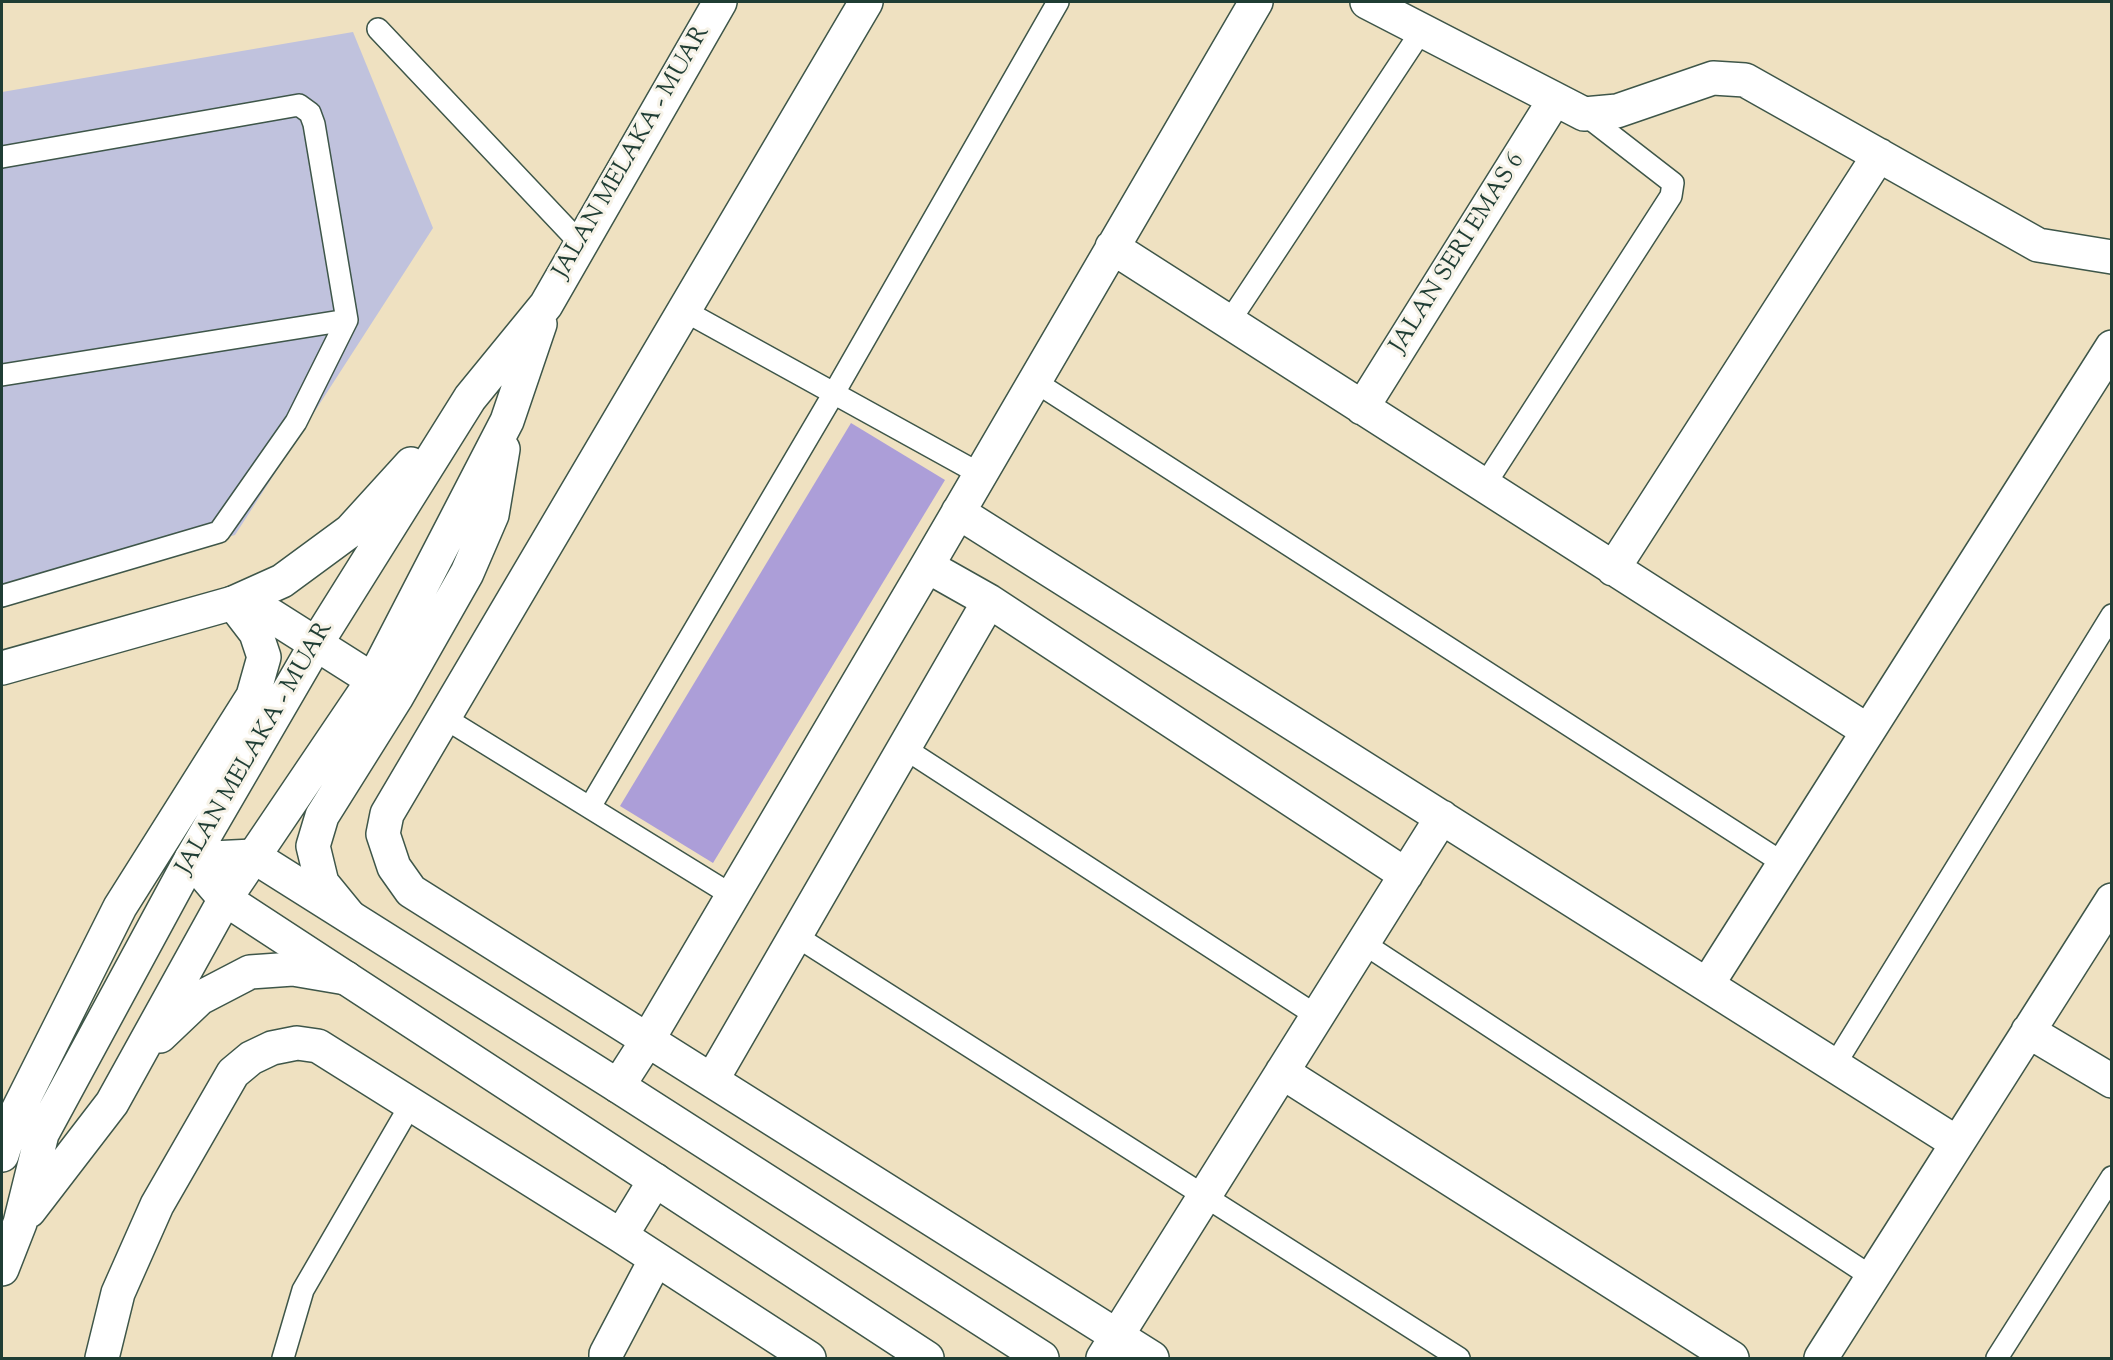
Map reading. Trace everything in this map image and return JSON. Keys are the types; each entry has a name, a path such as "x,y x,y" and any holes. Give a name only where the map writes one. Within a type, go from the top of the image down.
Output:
{"street":[{"name":"JALAN MELAKA - MUAR","path":"2,1269 20,1223 42,1134 191,860 316,644 470,398 546,305 720,2"},
{"path":"866,2 443,717 387,814 383,834 394,867 411,891 712,1080 1110,1347 1152,1359"},
{"path":"618,1086 733,896 1256,2"},
{"path":"1367,2 1584,114 1617,111 1713,78 1745,80 2038,245 2112,257"},
{"name":"JALAN SERI EMAS 6","path":"1362,408 1555,99"},
{"path":"1613,569 1879,155"},
{"path":"1112,247 1868,731"},
{"name":"JALAN MELAKA - MUAR","path":"20,1223 112,1103 225,899 373,680 507,421 546,305"},
{"path":"1707,985 2112,347"},
{"path":"2,668 233,603 282,581 350,531 470,398"},
{"path":"349,916 322,883 313,846 322,816 396,698 468,573 492,515 507,421"},
{"path":"958,512 1957,1143"},
{"path":"927,566 989,601 1406,875"},
{"path":"712,1080 989,601"},
{"path":"233,603 272,616 373,680"},
{"path":"2,1155 14,1118 120,907 253,696 264,657 256,633 233,603"},
{"path":"1110,1347 1442,818"},
{"path":"191,860 253,856 618,1086 1042,1359"},
{"path":"191,860 225,899 927,1359"},
{"path":"1821,1359 2112,900"},
{"path":"137,1058 200,998 250,972 293,969 346,978"},
{"path":"2028,1031 2112,1082"},
{"path":"102,1359 118,1293 156,1205 233,1073 251,1058 272,1048 297,1043 318,1046 621,1236 809,1359"},
{"path":"1282,1072 1732,1359"},
{"path":"621,1236 655,1180"},
{"path":"601,1357 656,1259"}],"lane":[{"path":"590,807 834,393 1058,2"},
{"path":"378,29 581,244"},
{"path":"1229,322 1422,30"},
{"path":"2,157 300,105 310,113 314,124 347,320 296,422 219,532 2,596"},
{"path":"1484,486 1671,196 1673,183 1584,114"},
{"path":"683,310 980,474"},
{"path":"2,375 347,320"},
{"path":"1034,381 1783,863"},
{"path":"1834,1065 2112,615"},
{"path":"443,717 733,896"},
{"path":"904,748 1317,1016"},
{"path":"795,936 1459,1359"},
{"path":"1363,943 1872,1277"},
{"path":"283,1359 303,1290 411,1104"},
{"path":"1997,1359 2112,1178"}],"shaded area":[{"path":"353,32 433,228 235,535 2,600 2,92"}],"building":[{"path":"851,423 945,480 713,863 620,806"}]}
